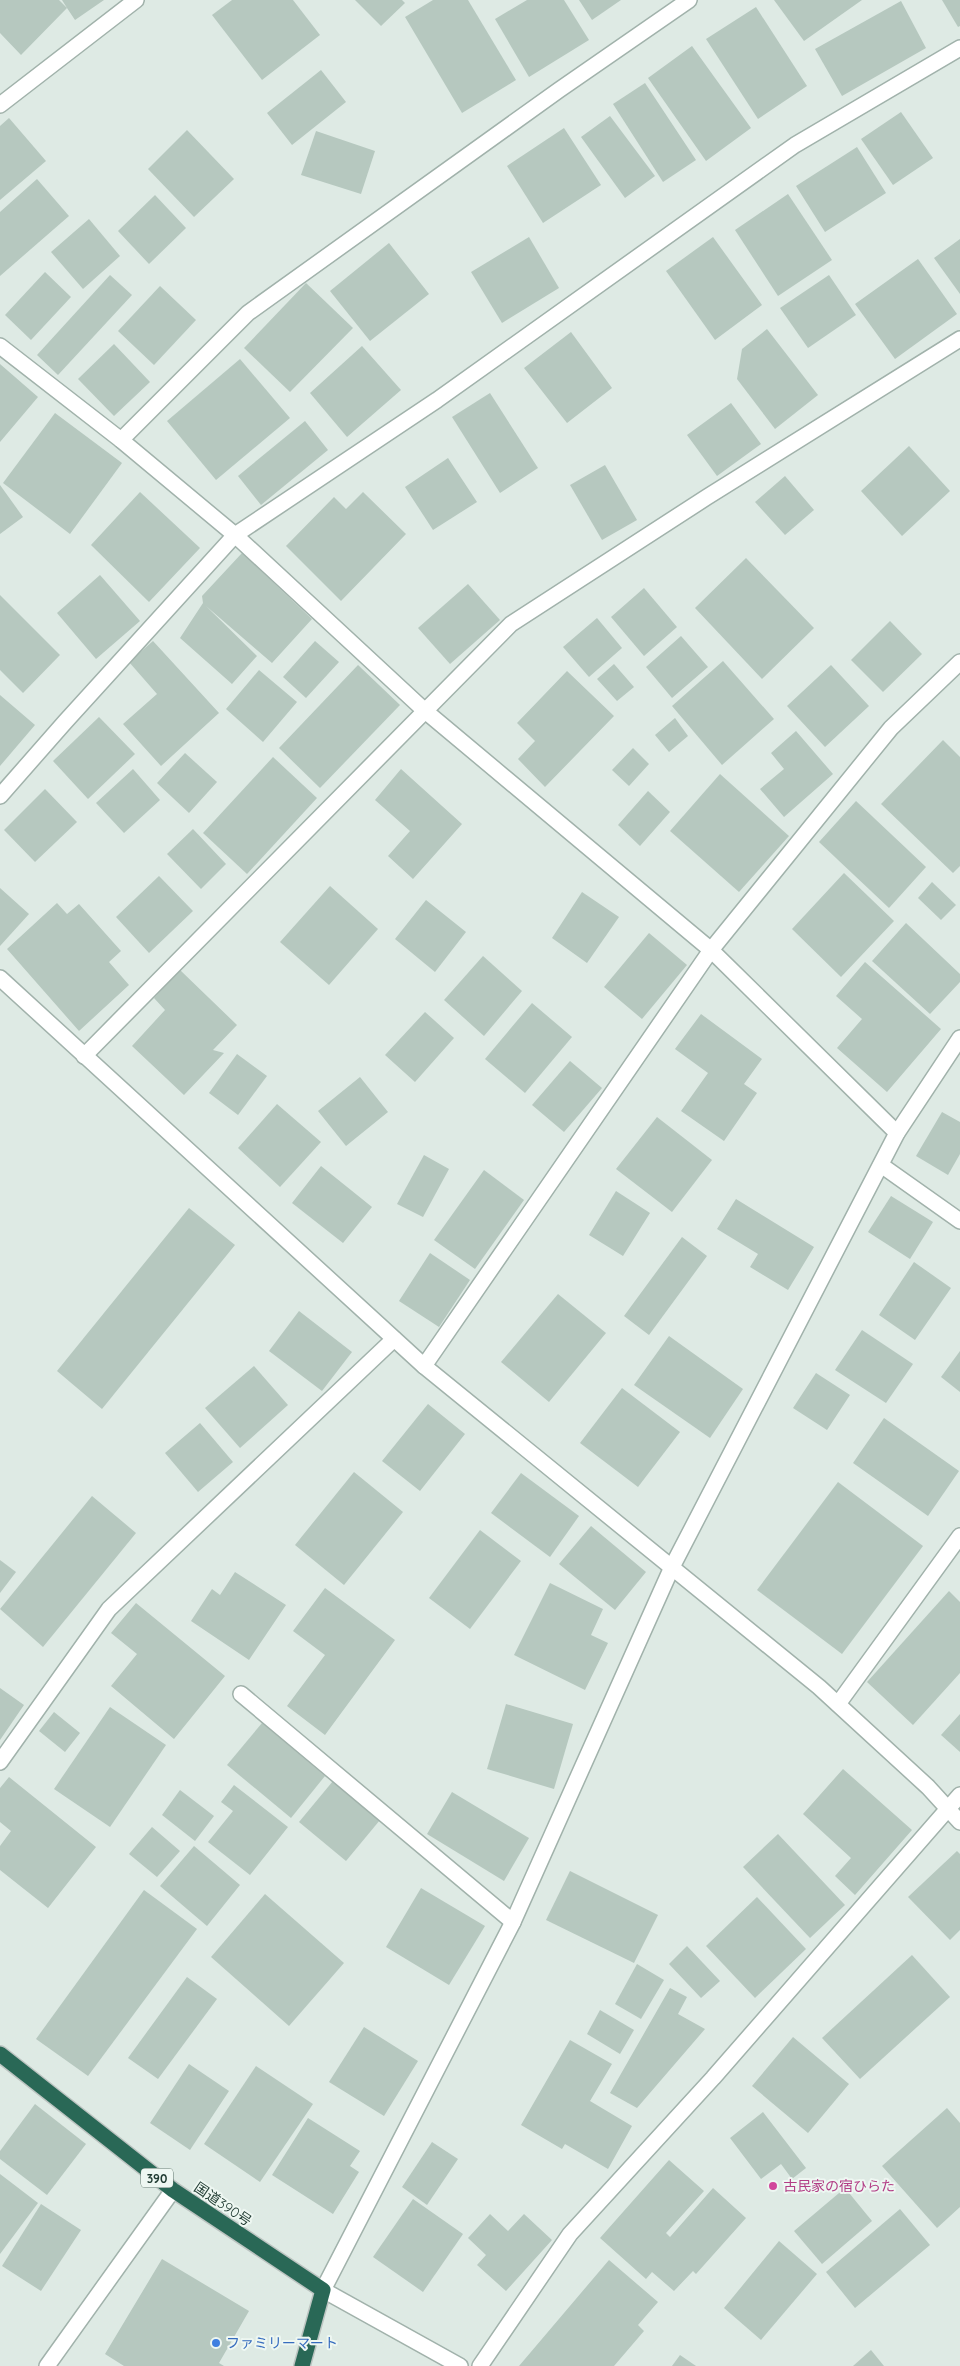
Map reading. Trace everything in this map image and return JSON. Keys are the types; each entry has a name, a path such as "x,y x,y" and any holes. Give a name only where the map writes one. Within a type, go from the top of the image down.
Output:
{"highway":[{"name":"国道390号","path":"0,2054 173,2190 323,2290"},
{"path":"302,2366 323,2290"}],"street":[{"path":"0,105 136,0"},
{"path":"121,440 248,313 559,90 689,0"},
{"path":"0,796 234,535 437,400 795,145 960,48"},
{"path":"84,1056 511,624 707,497 960,339"},
{"path":"0,346 121,440 234,535 424,710 711,950 897,1133"},
{"path":"424,1366 711,950 891,728 960,662"},
{"path":"0,978 424,1366 838,1704 928,1787 960,1822"},
{"path":"460,2366 323,2290 513,1922 672,1567 897,1133 960,1038"},
{"path":"880,1166 960,1221"},
{"path":"0,1762 109,1609 394,1339"},
{"path":"838,1704 960,1536"},
{"path":"241,1694 513,1922"},
{"path":"480,2366 570,2234 713,2078 960,1795"},
{"path":"47,2366 173,2190"}],"building":[{"path":"0,0 59,0 67,8 21,55 0,33"},
{"path":"62,0 104,0 75,20"},
{"path":"232,0 293,0 320,35 262,80 212,15"},
{"path":"355,0 402,0 405,3 381,26"},
{"path":"433,0 468,0 516,80 462,113 405,17"},
{"path":"527,0 564,0 589,40 529,77 495,19"},
{"path":"579,0 621,0 592,20"},
{"path":"774,0 862,0 804,41"},
{"path":"942,0 960,0 960,26 958,27"},
{"path":"901,1 926,48 842,96 815,49"},
{"path":"756,7 807,86 758,119 706,39"},
{"path":"692,46 751,128 706,161 648,78"},
{"path":"321,70 346,102 292,145 267,113"},
{"path":"645,83 696,160 663,182 613,104"},
{"path":"901,112 933,158 893,185 861,139"},
{"path":"610,116 655,176 625,198 581,137"},
{"path":"9,118 46,161 0,200 0,126"},
{"path":"564,128 601,185 543,223 507,166"},
{"path":"187,130 234,179 194,217 148,169"},
{"path":"316,131 375,151 361,194 301,175"},
{"path":"857,147 886,193 825,232 796,186"},
{"path":"37,179 69,216 0,276 0,212"},
{"path":"788,194 832,260 778,296 735,230"},
{"path":"155,195 186,228 149,264 118,231"},
{"path":"89,219 120,256 83,289 51,252"},
{"path":"529,237 559,288 502,323 471,272"},
{"path":"713,237 762,305 715,340 666,271"},
{"path":"960,239 960,294 934,258"},
{"path":"389,243 429,294 370,341 330,291"},
{"path":"918,259 957,314 895,359 855,304"},
{"path":"45,272 71,297 31,340 5,315"},
{"path":"110,275 132,295 58,375 37,355"},
{"path":"829,275 856,315 808,348 780,308"},
{"path":"306,283 353,328 290,392 244,348"},
{"path":"160,286 196,320 154,365 118,331"},
{"path":"767,329 818,395 775,429 737,379 742,349"},
{"path":"571,332 612,388 567,423 524,368"},
{"path":"114,344 150,382 114,416 78,379"},
{"path":"362,346 401,390 347,437 310,393"},
{"path":"240,359 290,418 216,480 167,421"},
{"path":"0,364 38,397 0,442"},
{"path":"490,393 538,468 500,493 452,417"},
{"path":"731,403 761,444 717,476 687,435"},
{"path":"55,413 122,463 70,534 3,483"},
{"path":"305,421 328,450 261,505 238,476"},
{"path":"909,446 950,491 902,536 861,491"},
{"path":"448,458 477,502 433,530 405,487"},
{"path":"605,465 637,520 602,540 570,485"},
{"path":"785,476 814,510 785,535 755,502"},
{"path":"0,485 23,517 0,534"},
{"path":"140,492 200,548 149,602 91,545"},
{"path":"363,492 406,534 341,601 286,546 334,497 346,509"},
{"path":"242,553 312,619 272,663 206,606 257,656 232,684 180,638 203,603 202,596"},
{"path":"746,558 814,628 762,679 695,608"},
{"path":"100,575 140,621 96,659 57,613"},
{"path":"468,584 500,620 450,664 418,628"},
{"path":"644,588 677,627 644,656 611,617"},
{"path":"0,595 60,655 23,693 0,670"},
{"path":"597,618 622,648 589,677 563,647"},
{"path":"890,621 922,654 883,692 851,660"},
{"path":"681,636 708,667 672,698 646,667"},
{"path":"153,641 219,713 161,766 123,724 157,694 129,662"},
{"path":"315,641 339,662 306,698 283,677"},
{"path":"723,661 774,719 722,765 672,706"},
{"path":"614,664 634,687 617,701 597,679"},
{"path":"358,665 400,705 320,788 279,748"},
{"path":"831,665 869,706 825,747 787,706"},
{"path":"259,670 297,702 263,742 226,709"},
{"path":"567,671 614,716 545,787 518,759 535,741 517,723"},
{"path":"0,695 35,725 0,766"},
{"path":"99,717 135,754 88,799 53,761"},
{"path":"675,718 688,736 669,752 655,735"},
{"path":"796,731 833,774 784,817 760,789 784,769 771,753"},
{"path":"943,740 960,757 960,866 953,873 881,804"},
{"path":"633,748 649,764 629,786 612,770"},
{"path":"185,753 217,782 189,813 157,783"},
{"path":"273,757 317,798 247,874 203,833"},
{"path":"133,769 160,800 124,833 96,803"},
{"path":"401,769 462,824 413,879 388,856 410,831 375,800"},
{"path":"720,774 789,836 739,892 670,831"},
{"path":"45,789 77,822 35,862 4,830"},
{"path":"648,791 670,812 640,846 618,825"},
{"path":"856,801 926,867 889,908 819,842"},
{"path":"193,829 226,864 201,889 167,854"},
{"path":"844,873 894,921 841,977 792,929"},
{"path":"159,876 193,911 149,953 116,917"},
{"path":"932,882 956,905 941,920 918,898"},
{"path":"330,886 378,929 329,985 280,942"},
{"path":"0,888 29,914 0,946"},
{"path":"582,892 619,917 587,963 552,938"},
{"path":"426,900 466,932 435,972 395,939"},
{"path":"57,903 67,914 79,904 121,951 109,962 129,985 79,1031 7,949"},
{"path":"906,923 960,974 960,982 930,1014 872,961"},
{"path":"649,933 687,965 642,1019 604,987"},
{"path":"483,956 522,991 484,1036 444,1000"},
{"path":"865,962 941,1029 887,1092 837,1048 862,1019 836,996"},
{"path":"180,970 237,1025 213,1050 224,1053 184,1095 132,1046 165,1010 154,998"},
{"path":"532,1003 572,1037 525,1093 485,1059"},
{"path":"425,1012 454,1038 415,1082 385,1055"},
{"path":"701,1014 762,1059 744,1084 757,1093 724,1141 681,1111 708,1073 675,1049"},
{"path":"237,1054 267,1076 238,1115 209,1093"},
{"path":"570,1061 602,1088 564,1132 532,1105"},
{"path":"360,1077 388,1112 346,1146 318,1111"},
{"path":"277,1104 321,1142 280,1187 238,1148"},
{"path":"942,1112 960,1122 960,1154 948,1175 916,1156"},
{"path":"657,1117 712,1160 672,1212 616,1169"},
{"path":"424,1155 449,1169 423,1217 397,1204"},
{"path":"321,1166 372,1207 343,1243 292,1203"},
{"path":"484,1170 524,1200 475,1269 434,1240"},
{"path":"616,1191 650,1213 623,1256 589,1235"},
{"path":"891,1196 933,1222 910,1259 868,1232"},
{"path":"736,1199 814,1247 788,1290 750,1267 758,1254 717,1229"},
{"path":"189,1208 235,1245 102,1409 57,1371"},
{"path":"682,1237 707,1256 649,1335 624,1316"},
{"path":"430,1253 470,1280 439,1327 399,1301"},
{"path":"914,1262 951,1288 915,1340 879,1315"},
{"path":"558,1294 606,1333 549,1402 501,1362"},
{"path":"299,1311 352,1352 322,1391 269,1351"},
{"path":"862,1330 913,1364 886,1403 835,1370"},
{"path":"669,1336 743,1389 710,1438 634,1385"},
{"path":"960,1351 960,1392 941,1377"},
{"path":"254,1366 288,1405 240,1448 205,1408"},
{"path":"816,1373 850,1395 827,1430 793,1408"},
{"path":"622,1388 680,1432 638,1487 580,1443"},
{"path":"428,1404 465,1434 420,1491 382,1461"},
{"path":"884,1418 959,1471 928,1516 853,1463"},
{"path":"200,1423 233,1462 198,1492 165,1453"},
{"path":"354,1472 403,1512 344,1585 295,1545"},
{"path":"521,1473 579,1516 550,1557 491,1513"},
{"path":"838,1482 923,1546 842,1654 757,1590"},
{"path":"92,1496 136,1533 43,1647 0,1609"},
{"path":"591,1526 646,1572 615,1610 559,1564"},
{"path":"480,1530 521,1561 470,1629 429,1598"},
{"path":"0,1560 16,1572 0,1593"},
{"path":"235,1572 286,1605 249,1660 191,1621 212,1589 220,1595"},
{"path":"550,1583 603,1609 591,1635 608,1643 585,1690 514,1655"},
{"path":"325,1588 395,1640 325,1735 287,1706 325,1655 293,1631"},
{"path":"949,1591 960,1602 960,1673 913,1725 867,1682"},
{"path":"136,1603 225,1676 174,1739 111,1686 137,1654 111,1633"},
{"path":"0,1688 24,1705 0,1740"},
{"path":"506,1704 573,1724 554,1789 487,1769"},
{"path":"110,1707 166,1745 110,1827 54,1789"},
{"path":"54,1712 80,1733 65,1752 39,1731"},
{"path":"960,1714 960,1752 941,1735"},
{"path":"262,1723 325,1776 291,1818 227,1765"},
{"path":"843,1769 912,1830 855,1895 835,1876 851,1858 803,1814"},
{"path":"9,1777 96,1847 48,1908 0,1870 0,1846 11,1831 0,1822 0,1788"},
{"path":"333,1781 380,1820 346,1861 299,1822"},
{"path":"234,1785 288,1827 250,1875 208,1842 233,1811 221,1802"},
{"path":"180,1790 214,1816 195,1841 162,1815"},
{"path":"452,1792 529,1838 504,1881 427,1834"},
{"path":"152,1827 180,1851 157,1877 129,1854"},
{"path":"778,1834 845,1905 810,1938 743,1867"},
{"path":"194,1846 240,1885 207,1926 160,1886"},
{"path":"957,1851 960,1854 960,1930 950,1940 908,1897"},
{"path":"570,1871 658,1915 634,1963 546,1920"},
{"path":"421,1888 485,1926 449,1985 386,1947"},
{"path":"144,1890 197,1929 88,2076 36,2039"},
{"path":"265,1894 344,1963 289,2026 211,1957"},
{"path":"757,1897 806,1949 755,1998 706,1946"},
{"path":"687,1946 720,1981 701,1998 669,1964"},
{"path":"912,1955 950,1997 860,2079 822,2038"},
{"path":"637,1964 664,1980 641,2019 615,2004"},
{"path":"187,1977 217,1999 158,2079 128,2058"},
{"path":"670,1988 687,1997 678,2014 705,2029 637,2108 610,2093"},
{"path":"600,2010 634,2030 620,2054 587,2034"},
{"path":"364,2027 418,2061 384,2116 329,2082"},
{"path":"793,2037 849,2084 808,2133 752,2086"},
{"path":"570,2040 612,2064 590,2101 632,2126 608,2169 565,2144 562,2149 521,2125"},
{"path":"189,2064 229,2091 190,2150 150,2123"},
{"path":"256,2066 313,2104 260,2182 204,2144"},
{"path":"35,2104 86,2144 47,2195 0,2159 0,2151"},
{"path":"947,2108 960,2123 960,2207 937,2228 882,2166"},
{"path":"763,2112 806,2168 792,2179 781,2164 761,2179 730,2138"},
{"path":"308,2118 360,2151 350,2166 359,2172 333,2214 272,2175"},
{"path":"432,2142 458,2159 427,2205 402,2187"},
{"path":"669,2160 704,2191 666,2233 670,2237 713,2188 746,2218 696,2274 693,2271 674,2291 652,2272 646,2279 600,2238"},
{"path":"0,2174 38,2203 0,2254"},
{"path":"845,2188 872,2221 822,2264 794,2231"},
{"path":"413,2199 463,2234 423,2292 373,2257"},
{"path":"41,2204 81,2230 41,2291 2,2266"},
{"path":"900,2209 930,2245 855,2308 826,2272"},
{"path":"490,2214 508,2231 524,2214 552,2240 506,2291 477,2265 486,2255 468,2238"},
{"path":"779,2241 817,2274 761,2340 724,2308"},
{"path":"162,2259 249,2311 219,2363 224,2366 124,2366 105,2354"},
{"path":"609,2260 658,2302 638,2325 644,2331 614,2366 519,2366"},
{"path":"871,2350 884,2366 853,2366"},
{"path":"680,2355 696,2366 672,2366"}],"place":[{"name":"古民家の宿ひらた","path":"773,2186"},
{"name":"ファミリーマート","path":"216,2343"}]}
